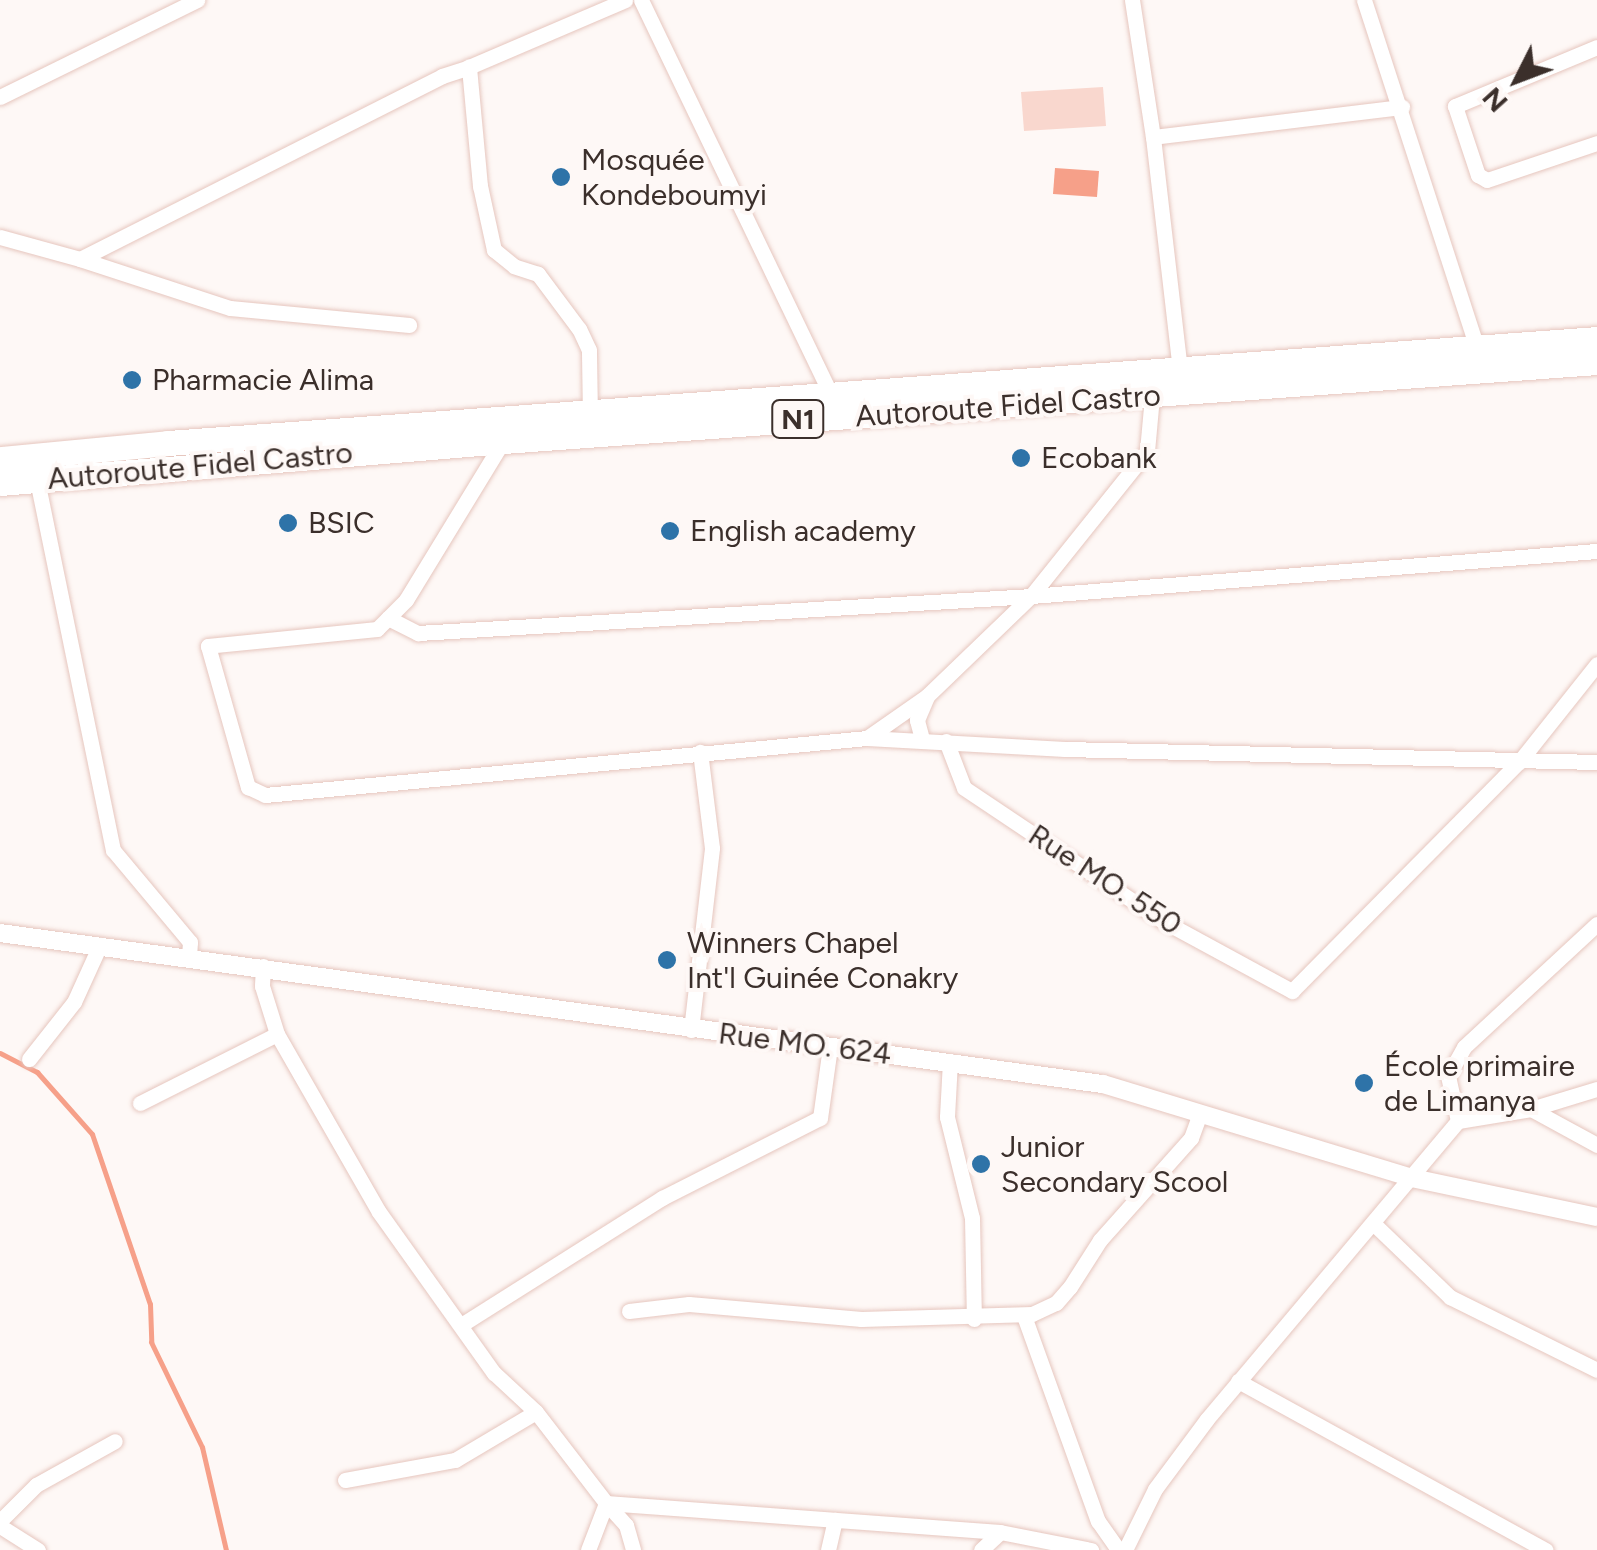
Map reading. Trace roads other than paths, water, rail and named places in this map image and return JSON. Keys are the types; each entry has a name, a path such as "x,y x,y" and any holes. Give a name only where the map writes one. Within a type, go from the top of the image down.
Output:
{"highway":[{"name":"Autoroute Fidel Castro","path":"0,483 503,441 591,424 832,396 1597,340"},
{"name":"Autoroute Fidel Castro","path":"0,460 168,442 1152,396 1597,362"}],"street":[{"path":"0,98 197,0"},
{"path":"80,259 442,76 626,0"},
{"path":"641,0 832,396"},
{"path":"1132,0 1154,137 1180,370"},
{"path":"1364,0 1478,350"},
{"path":"1597,47 1455,106 1478,175 1486,180 1597,143"},
{"path":"469,67 480,186 494,250 514,266 538,274 580,328 589,350 591,424"},
{"path":"1154,137 1402,107"},
{"path":"0,237 230,308 409,325"},
{"path":"867,738 927,696 1031,596 1146,451 1152,396"},
{"path":"503,441 406,600 377,629 208,646 248,786 265,795 867,738 1065,749 1597,762"},
{"path":"37,480 113,850 190,942 189,955"},
{"path":"388,618 418,632 1031,596 1597,551"},
{"path":"1519,762 1597,664"},
{"path":"922,740 917,720 927,696"},
{"name":"Rue MO. 550","path":"946,741 964,788 1163,921 1292,991 1519,762"},
{"path":"691,1030 712,848 700,752"},
{"path":"1458,1121 1448,1076 1464,1046 1597,924"},
{"name":"Rue MO. 624","path":"0,932 189,955 691,1030 950,1061 1102,1084 1412,1178 1597,1217"},
{"path":"29,1059 74,1002 100,945"},
{"path":"263,966 262,986 277,1034 379,1212 494,1374 536,1412 626,1526 633,1550"},
{"path":"140,1103 277,1034"},
{"path":"461,1324 662,1198 820,1118 830,1047"},
{"path":"950,1061 946,1117 972,1218 974,1319"},
{"path":"1024,1316 1098,1521 1121,1550 1155,1489 1238,1381 1458,1121 1531,1109 1597,1090"},
{"path":"1531,1109 1597,1145"},
{"path":"629,1312 689,1304 860,1319 1024,1316 1056,1303 1100,1240 1191,1138 1200,1112"},
{"path":"1373,1223 1450,1297 1597,1370"},
{"path":"1238,1381 1546,1550"},
{"path":"345,1480 456,1460 536,1412"},
{"path":"37,1550 0,1523 36,1485 115,1441"},
{"path":"606,1503 1000,1532 1091,1550"},
{"path":"588,1550 606,1503"},
{"path":"828,1550 835,1520"},
{"path":"981,1550 1000,1532"}],"waterway":[{"path":"0,1053 37,1072 92,1134 150,1304 151,1342 202,1447 226,1550"}],"place":[{"name":"Mosquée Kondeboumyi","path":"561,177"},
{"name":"Pharmacie Alima","path":"132,380"},
{"name":"Ecobank","path":"1021,458"},
{"name":"BSIC","path":"288,523"},
{"name":"English academy","path":"670,531"},
{"name":"Winners Chapel Int'l Guinée Conakry","path":"667,960"},
{"name":"École primaire de Limanya","path":"1364,1083"},
{"name":"Junior Secondary Scool","path":"981,1164"}]}
